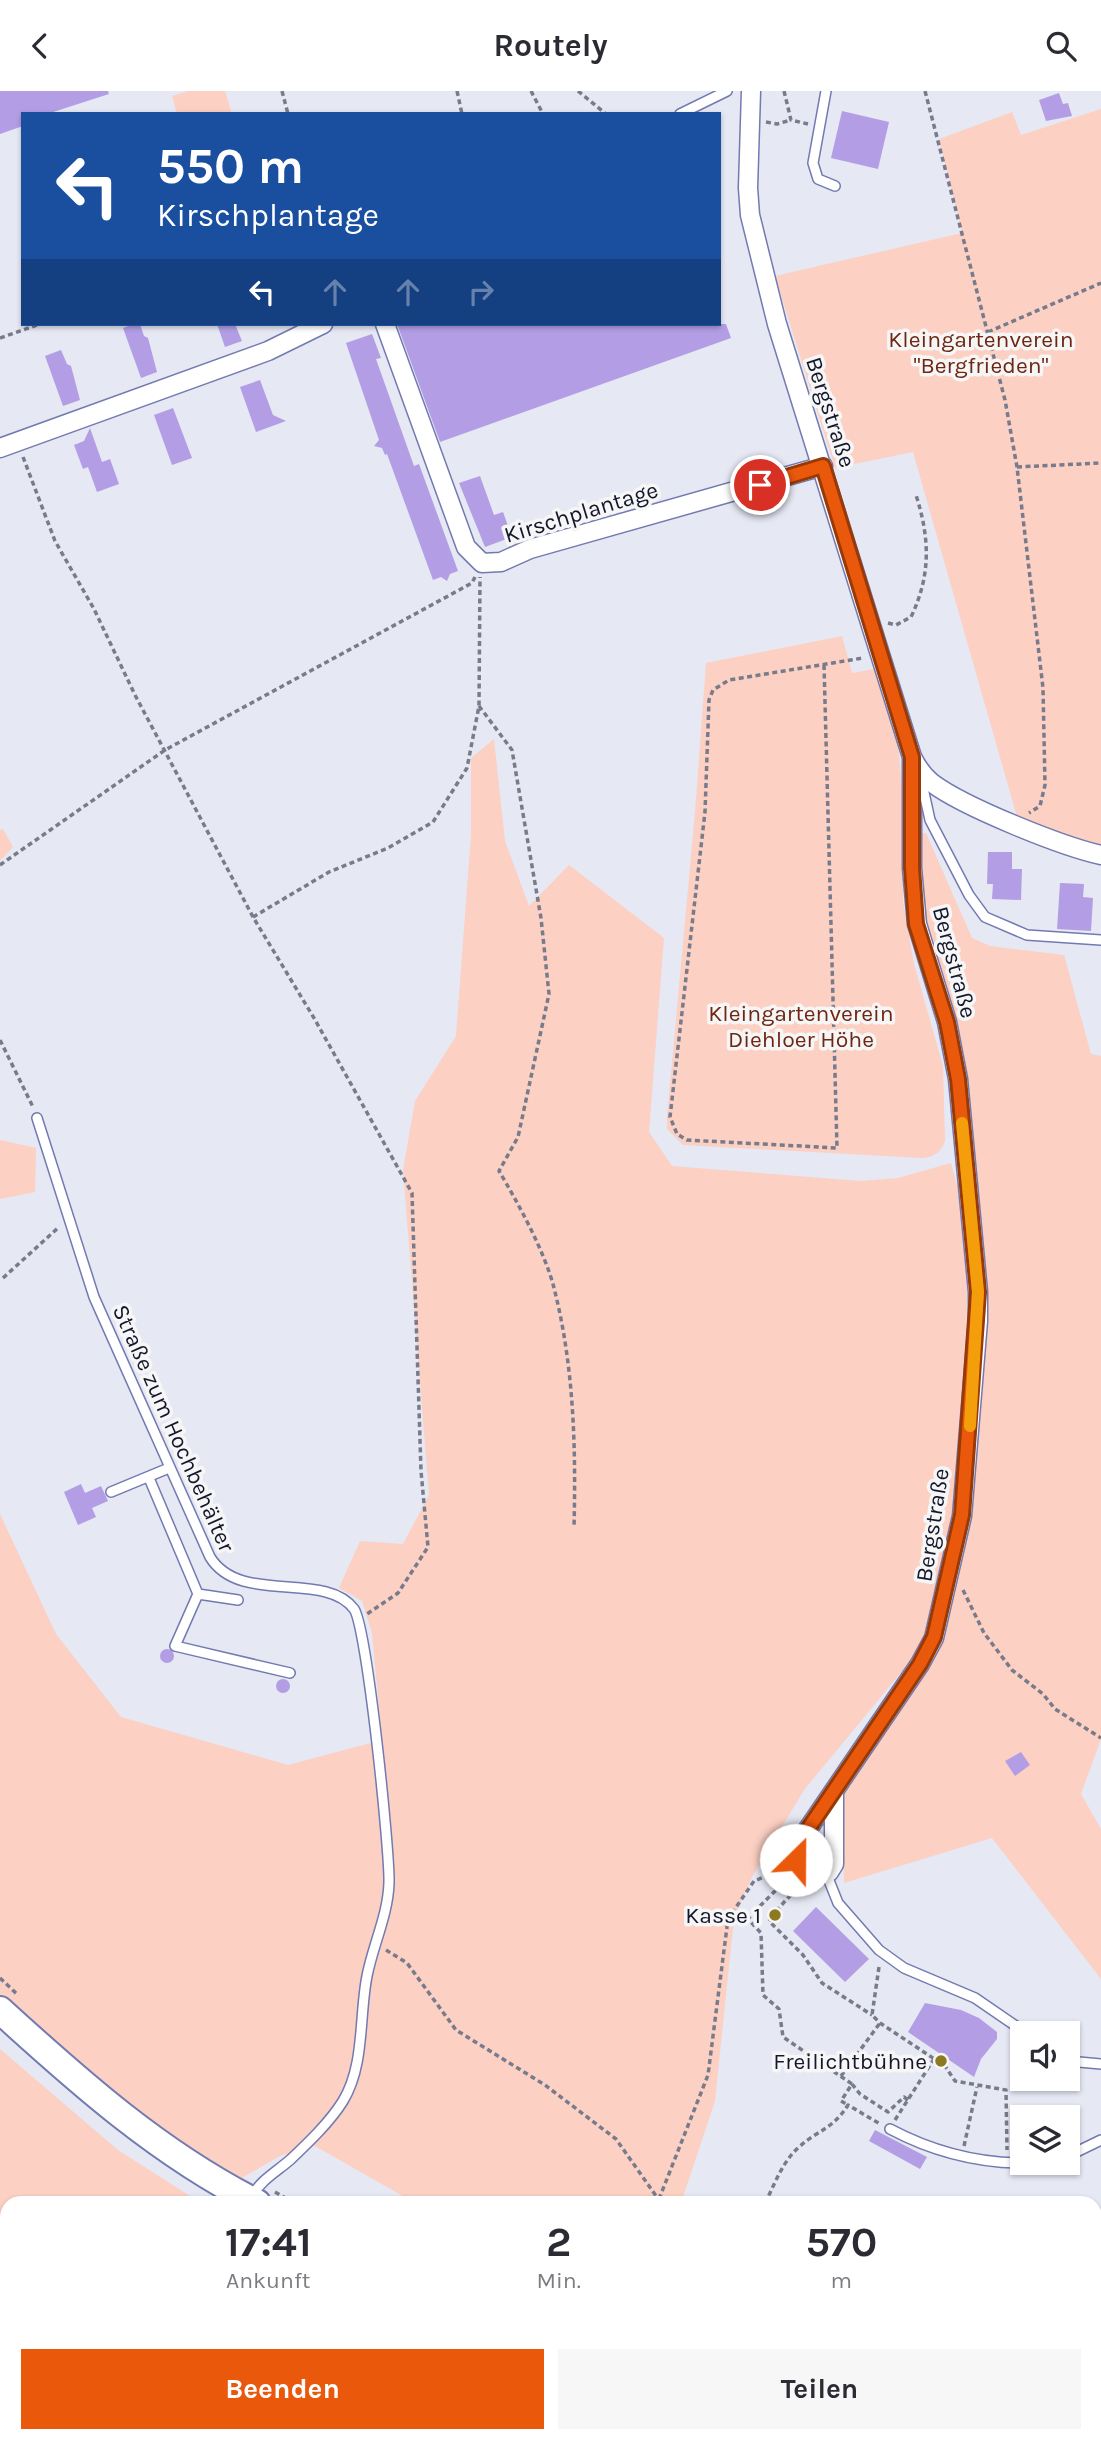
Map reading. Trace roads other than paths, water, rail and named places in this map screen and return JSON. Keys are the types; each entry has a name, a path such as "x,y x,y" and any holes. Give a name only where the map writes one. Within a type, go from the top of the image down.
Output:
{"main road":[{"path":"10,2003 148,2139 178,2159 255,2195"}],"street":[{"name":"Bergstraße","path":"751,91 750,215 777,324 872,618 915,762 912,868 916,924 947,1022 958,1079 978,1292 963,1504 952,1567 934,1637 920,1664 800,1843 796,1853 808,1869"},
{"path":"0,448 292,342 320,326"},
{"name":"Kirschplantage","path":"386,326 466,547 482,563 501,562 530,549 823,466"},
{"path":"915,762 941,789 1075,848 1101,855"},
{"path":"808,1869 834,1864 834,1791"}],"lane":[{"path":"684,112 727,91"},
{"path":"825,91 814,171 818,179 835,186"},
{"path":"915,762 930,820 969,895 985,917 1027,935 1101,940"},
{"name":"Straße zum Hochbehälter","path":"37,1118 68,1223 94,1297 216,1568 249,1582 334,1596 355,1609 366,1649 389,1881 367,1976 358,2056 344,2100 255,2195"},
{"path":"111,1492 169,1468"},
{"path":"149,1478 198,1594 175,1646 290,1673"},
{"path":"198,1594 238,1600"},
{"path":"808,1869 879,1950 904,1968 944,1982 975,1998 1010,2022"},
{"path":"1080,2062 1101,2064"},
{"path":"890,2129 926,2147 962,2157 1010,2163"},
{"path":"1080,2150 1101,2140"}],"place":[{"name":"Kasse 1","path":"775,1915"},
{"name":"Freilichtbühne","path":"941,2061"}],"park label":[{"name":"Kleingartenverein \"Bergfrieden\"","path":"981,352"},
{"name":"Kleingartenverein Diehloer Höhe","path":"801,1026"}]}
